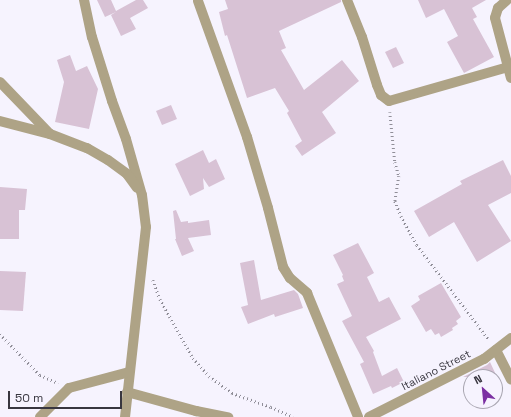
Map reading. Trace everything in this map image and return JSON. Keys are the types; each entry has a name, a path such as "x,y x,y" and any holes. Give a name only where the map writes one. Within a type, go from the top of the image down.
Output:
{"street":[{"path":"84,0 94,44 126,139 142,195 146,227 125,417"},
{"path":"347,0 362,37 376,85 381,96 389,102 508,67"},
{"path":"507,0 498,8 495,18 511,78"},
{"path":"198,1 247,137 268,208 283,267 290,278 307,293 358,417"},
{"path":"0,82 50,134"},
{"path":"0,121 50,134 87,148 128,174 142,195"},
{"name":"Italiano Street","path":"370,417 484,359 511,338"},
{"path":"496,350 511,378"},
{"path":"40,417 69,388 129,372"},
{"path":"127,392 196,411 228,417"}],"path":[{"path":"389,102 395,162 399,176 395,201 401,216 417,245 496,350"},
{"path":"152,278 160,299 193,358 209,376 232,392 271,406 293,417"},
{"path":"0,334 40,375 69,388"}],"building":[{"path":"97,0 111,0 116,11 136,0 143,0 148,8 130,18 136,29 121,36 111,15 116,12 105,17"},
{"path":"225,0 341,0 341,2 279,31 286,48 281,50 304,90 342,60 359,81 322,112 336,133 302,156 295,146 302,141 287,113 289,111 275,88 247,98 227,35 225,36 219,12 228,9"},
{"path":"418,0 486,0 472,8 477,17 473,19 494,57 464,73 447,42 458,36 444,9 426,18"},
{"path":"396,47 404,63 393,68 385,52"},
{"path":"70,55 76,71 87,66 98,89 89,129 55,122 64,82 57,60"},
{"path":"171,105 177,119 162,125 156,111"},
{"path":"203,150 209,163 216,159 225,179 209,187 203,178 204,189 190,196 175,164"},
{"path":"503,160 511,176 511,193 488,205 511,241 477,262 454,222 429,237 414,211 462,184 460,181"},
{"path":"0,187 27,189 25,210 19,210 19,239 0,239"},
{"path":"176,210 181,222 188,221 188,223 209,220 211,235 188,238 194,251 182,256 175,239 173,211"},
{"path":"358,243 374,273 367,277 379,302 389,297 401,319 366,337 374,351 373,352 382,376 397,368 404,382 392,388 391,386 373,394 360,364 364,362 342,321 352,316 337,284 344,281 343,275 333,255"},
{"path":"254,260 261,300 294,290 298,294 303,308 275,317 274,314 248,324 241,307 248,305 240,263"},
{"path":"0,271 26,272 23,311 0,310"},
{"path":"441,283 461,317 456,321 458,324 452,328 453,330 441,337 439,333 435,335 431,329 426,332 411,306 420,300 418,296"},
{"path":"490,362 493,369 479,369"}]}
